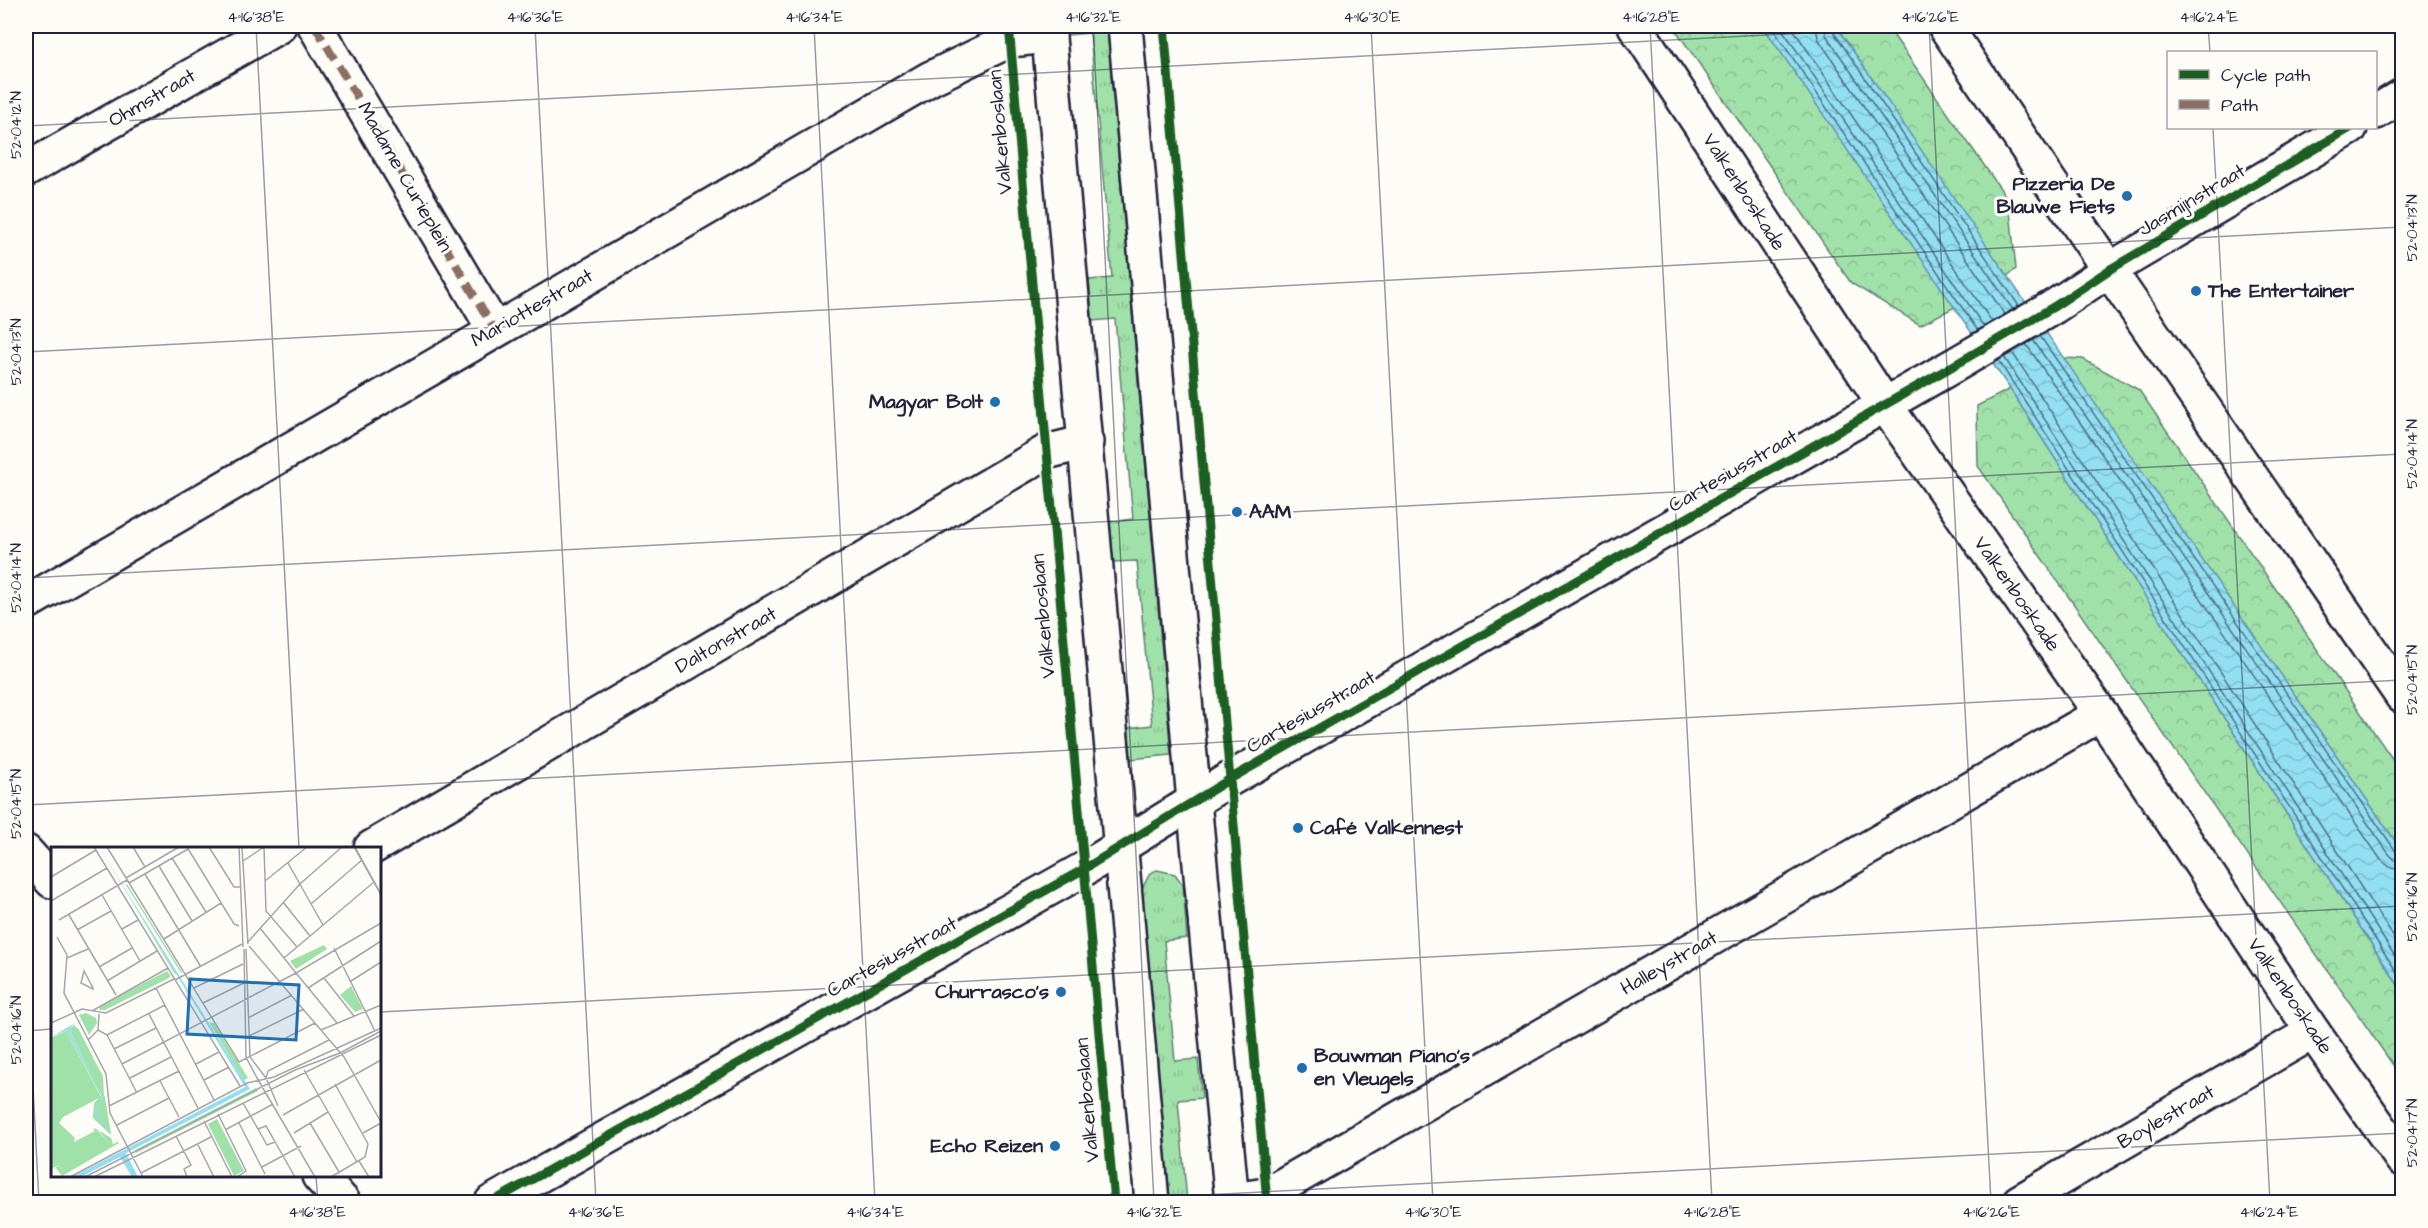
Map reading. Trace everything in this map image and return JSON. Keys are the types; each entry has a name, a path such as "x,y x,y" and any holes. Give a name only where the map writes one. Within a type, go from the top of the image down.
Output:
{"street":[{"name":"Ohmstraat","path":"26,170 279,26"},
{"name":"Madame Curieplein","path":"315,26 494,329"},
{"path":"1125,26 1232,1201"},
{"name":"Valkenboskade","path":"1635,26 1885,405 2101,714 2313,1032 2403,1160"},
{"path":"1945,26 2109,270 2403,696"},
{"name":"Mariottestraat","path":"26,603 494,329 931,78 1010,40 1048,31"},
{"path":"1048,31 1152,1203"},
{"path":"2377,111 2403,96"},
{"name":"Jasmijnstraat","path":"2055,306 2109,270 2348,129"},
{"name":"Cartesiusstraat","path":"492,1203 1121,848 1194,801 2055,306"},
{"name":"Daltonstraat","path":"375,847 1046,452 1086,442"},
{"name":"Halleystraat","path":"1232,1201 1266,1195 2101,714"},
{"path":"26,852 51,880"},
{"name":"Boylestraat","path":"2019,1203 2313,1032"},
{"path":"320,1177 343,1203"}],"green space":[{"path":"1066,26 1107,26 1171,755 1131,759 1128,728 1152,725 1137,561 1113,562 1110,522 1133,519 1115,319 1092,321 1089,280 1112,278 1090,33 1067,35"},
{"path":"1673,26 1763,26 1955,307 1920,325 1851,283"},
{"path":"1836,26 1887,26 2009,201 2016,269 2006,277"},
{"path":"2063,358 2083,359 2139,390 2402,773 2402,851"},
{"path":"2010,389 2402,991 2402,1078 1978,466 1977,406"},
{"path":"1157,870 1175,874 1183,885 1187,938 1164,941 1175,1061 1198,1059 1202,1098 1178,1100 1187,1202 1170,1202 1142,889 1150,873"}],"water":[{"path":"1763,26 1836,26 2402,851 2402,991 2010,389"}],"marked path":[{"path":"315,26 494,329"}],"cycle path":[{"name":"Valkenboslaan","path":"1009,26 1114,1202"},
{"path":"1164,26 1267,1202"},
{"path":"492,1202 1084,869 1230,779 1958,363 2055,306 2109,270 2348,129"}],"place":[{"name":"Pizzeria De Blauwe Fiets","path":"2127,196"},
{"name":"The Entertainer","path":"2196,291"},
{"name":"Magyar Bolt","path":"995,402"},
{"name":"AAM","path":"1237,512"},
{"name":"Café Valkennest","path":"1298,828"},
{"name":"Churrasco's","path":"1061,992"},
{"name":"Bouwman Piano's en Vleugels","path":"1302,1068"},
{"name":"Echo Reizen","path":"1055,1146"}]}
